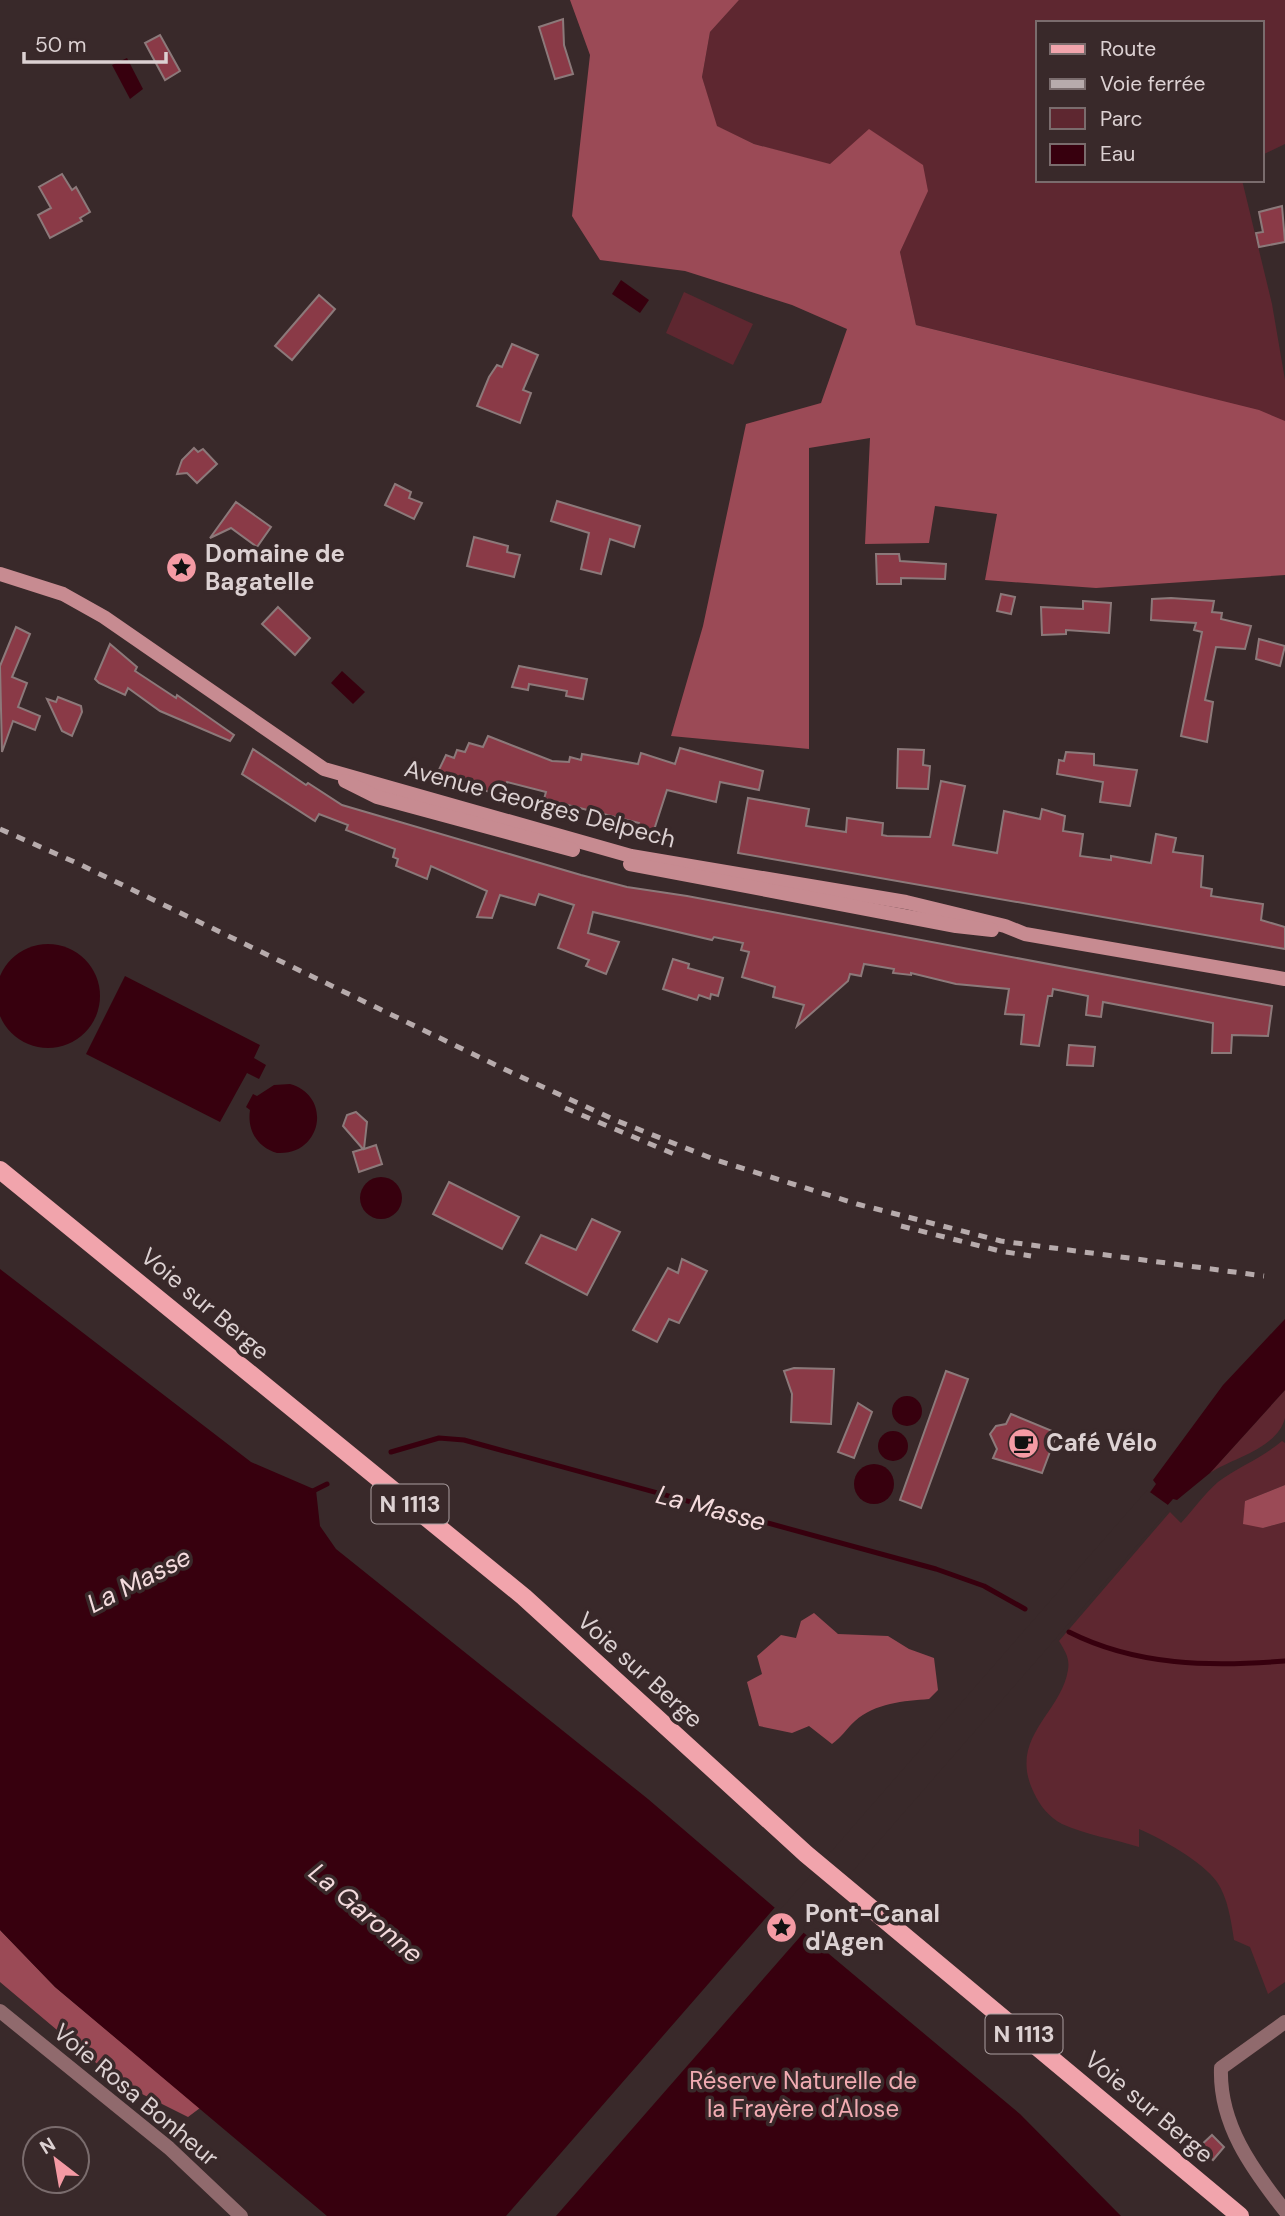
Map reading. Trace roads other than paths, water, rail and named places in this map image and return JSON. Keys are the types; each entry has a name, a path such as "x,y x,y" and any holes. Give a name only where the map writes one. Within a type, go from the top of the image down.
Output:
{"main road":[{"name":"Avenue Georges Delpech","path":"0,574 63,594 104,617 324,769 631,856 919,905 1005,926 1025,934 1285,979"},
{"name":"Voie sur Berge","path":"0,1170 524,1597 806,1854 1240,2216"}],"street":[{"name":"Voie Rosa Bonheur","path":"0,2011 169,2148 241,2216"},
{"path":"1285,2022 1221,2068 1224,2111 1256,2175 1285,2211"}],"water":[{"path":"127,58 143,89 130,99 112,65"},
{"path":"621,280 649,300 640,313 612,294"},
{"path":"342,671 365,692 353,704 331,683"},
{"path":"38,945 58,945 77,952 92,967 99,986 99,1006 92,1025 77,1040 58,1047 38,1047 19,1040 4,1025 -1,1013 -1,979 4,967 19,952"},
{"path":"125,976 260,1045 254,1058 266,1065 259,1079 247,1073 220,1122 86,1054"},
{"path":"290,1084 304,1091 312,1100 317,1112 316,1124 312,1136 304,1145 292,1151 277,1153 264,1147 255,1137 250,1124 250,1110 246,1107 253,1094 257,1096 274,1085"},
{"path":"381,1177 396,1183 402,1198 396,1213 381,1219 366,1213 360,1198 366,1183"},
{"name":"La Garonne","path":"0,1269 251,1462 316,1490 320,1526 336,1549 648,1799 782,1914 1151,1491 1156,1484 1153,1480 1223,1385 1285,1319 1285,1390 1210,1473 1177,1500 1173,1499 798,1928 1020,2114 1121,2216 327,2216 55,1987 0,1930"},
{"path":"907,1396 918,1400 922,1411 918,1422 907,1426 896,1422 892,1411 896,1400"},
{"path":"893,1431 904,1435 908,1446 904,1457 893,1461 882,1457 878,1446 882,1435"},
{"path":"874,1464 882,1465 888,1470 893,1476 893,1492 888,1498 882,1503 874,1504 866,1503 860,1498 855,1492 854,1484 855,1476 860,1470 866,1465"}],"waterway":[{"name":"La Masse","path":"391,1452 439,1438 464,1440 936,1569 984,1586 1025,1609"},
{"name":"La Masse","path":"311,1492 327,1484"},
{"name":"La Masse","path":"1069,1632 1094,1643 1147,1658 1229,1664 1285,1661"}],"railway":[{"path":"0,829 79,864 504,1069 615,1120 716,1160 857,1204 1001,1241 1264,1276"},
{"path":"565,1108 681,1157"},
{"path":"901,1226 1031,1256"}],"place":[{"name":"Domaine de Bagatelle","path":"182,568"},
{"name":"Café Vélo","path":"1023,1443"},
{"name":"Pont-Canal d'Agen","path":"782,1928"}],"park label":[{"name":"Réserve Naturelle de la Frayère d'Alose","path":"803,2095"}]}
